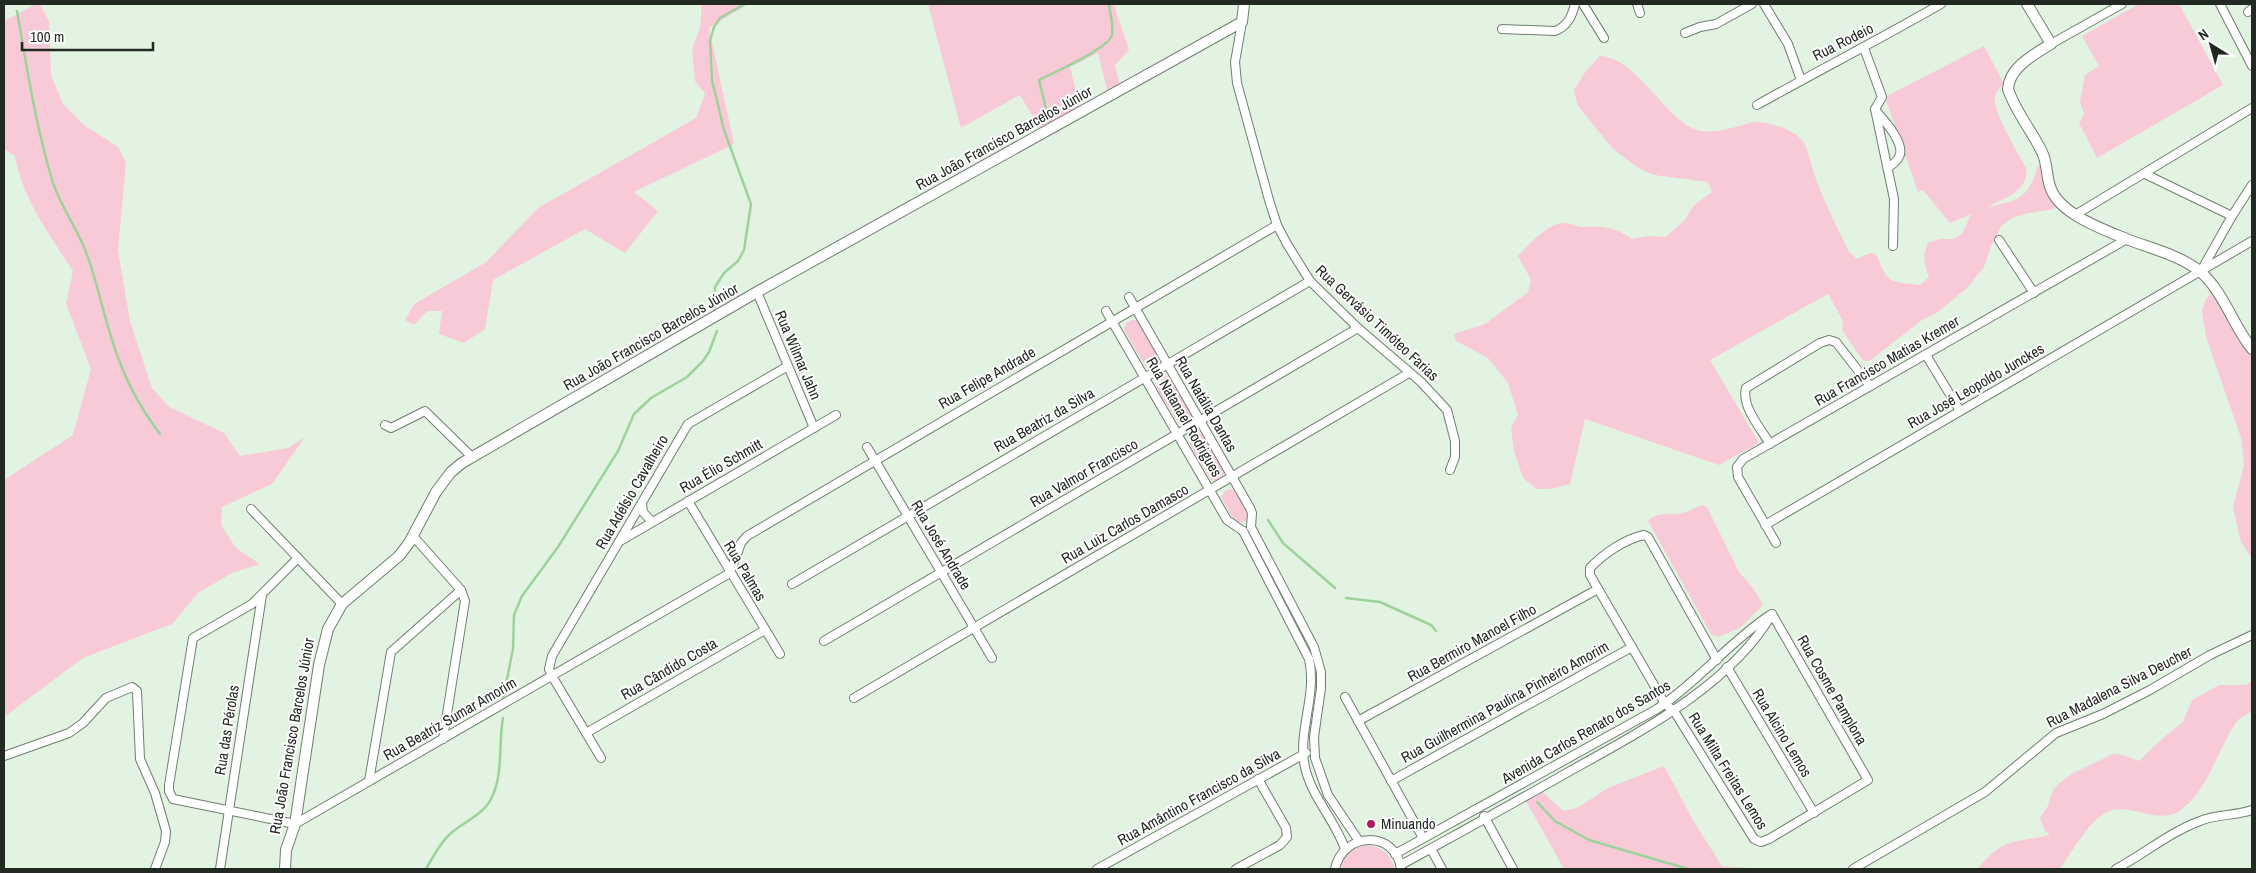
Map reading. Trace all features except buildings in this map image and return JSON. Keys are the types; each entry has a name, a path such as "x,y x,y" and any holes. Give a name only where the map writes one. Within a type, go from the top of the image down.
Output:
{"street":[{"path":"1242,22 1244,4"},
{"path":"1502,29 1555,31 1562,28 1569,20 1575,4"},
{"path":"1583,4 1604,38"},
{"path":"1637,4 1640,13"},
{"path":"1685,33 1700,27 1716,24 1752,4"},
{"path":"1764,4 1788,44 1801,80"},
{"name":"Rua Rodeio","path":"1757,105 1864,48 1941,4"},
{"path":"2027,4 2051,44"},
{"path":"2122,4 2051,44 2022,65 2008,83 2010,94 2045,160 2050,187 2053,195 2059,202 2076,215 2127,239 2178,258 2200,272 2227,306 2252,349"},
{"path":"2220,4 2252,66"},
{"name":"Rua Gervásio Timóteo Farias","path":"1242,22 1235,62 1237,83 1277,225 1295,259 1310,280 1358,328 1410,373 1447,410 1455,441 1455,457 1450,470"},
{"name":"Rua João Francisco Barcelos Júnior","path":"285,869 286,850 295,824 323,643 328,629 342,604 399,556 413,536 443,481 462,463 757,292 1242,22"},
{"path":"1864,48 1882,97 1875,109 1894,199 1893,246"},
{"path":"2076,215 2252,108"},
{"path":"1875,109 1892,130 1901,151 1900,157 1888,168"},
{"path":"2145,174 2232,216"},
{"path":"2200,272 2252,185"},
{"name":"Rua Felipe Andrade","path":"730,573 741,543 747,536 1277,225"},
{"name":"Rua Francisco Matias Kremer","path":"1776,543 1736,472 1743,459 2127,239"},
{"path":"1999,240 2034,293"},
{"name":"Rua José Leopoldo Junckes","path":"1765,525 2252,241"},
{"name":"Rua Beatriz da Silva","path":"792,584 1310,280"},
{"name":"Rua Wilmar Jahn","path":"757,292 814,428"},
{"name":"Rua Natália Dantas","path":"1129,297 1250,508 1252,513 1251,527 1310,638 1319,661 1321,688 1314,748 1318,769 1328,795 1359,841"},
{"name":"Rua Natanael Rodrigues","path":"1106,311 1230,523 1243,531"},
{"name":"Rua Valmor Francisco","path":"824,641 1358,328"},
{"path":"1770,444 1746,403 1744,395 1746,388 1820,343 1829,340 1836,342 1870,386"},
{"path":"1926,355 1960,411"},
{"name":"Rua Adélsio Cavalheiro","path":"552,676 549,669 552,656 688,424 788,366"},
{"name":"Rua Luiz Carlos Damasco","path":"854,698 1410,373"},
{"path":"385,425 391,428 425,410 472,457"},
{"name":"Rua Élio Schmitt","path":"620,541 836,415"},
{"name":"Rua José Andrade","path":"867,447 992,658"},
{"name":"Rua Palmas","path":"688,501 780,654"},
{"path":"642,502 643,512 652,522"},
{"path":"251,509 342,604"},
{"path":"1251,527 1243,531 1309,659 1312,681 1303,754 1312,786 1339,833 1345,849"},
{"path":"1674,711 1665,704 1598,590 1590,574 1590,568 1602,557 1636,538 1644,535 1651,540 1717,660"},
{"path":"413,536 461,590 466,601 443,739"},
{"path":"295,824 178,801 170,796 169,785 193,638 241,611 262,595 298,558"},
{"name":"Rua Beatriz Sumar Amorim","path":"295,824 730,573"},
{"path":"369,781 392,652 461,590"},
{"name":"Rua Bermiro Manoel Filho","path":"1358,720 1598,590"},
{"name":"Rua das Pérolas","path":"220,869 227,811 262,595"},
{"name":"Avenida Carlos Renato dos Santos","path":"1395,854 1678,696 1753,626 1772,614"},
{"name":"Avenida Carlos Renato dos Santos","path":"1401,867 1674,711 1727,667 1761,632 1772,614"},
{"name":"Rua Cosme Pamplona","path":"1772,614 1868,780 1814,813"},
{"name":"Rua Cândido Costa","path":"586,732 765,630"},
{"name":"Rua Madalena Silva Deucher","path":"1853,869 1985,792 2056,733 2103,714 2150,690 2210,655 2252,635"},
{"name":"Rua Guilhermina Paulina Pinheiro Amorim","path":"1392,781 1632,647"},
{"name":"Rua Alcino Lemos","path":"1727,667 1814,813"},
{"path":"552,676 602,758"},
{"path":"4,756 69,733 83,723 106,698 132,686 137,691 140,759 155,793 166,831 165,842 155,869"},
{"path":"1345,697 1423,838"},
{"name":"Rua Milta Freitas Lemos","path":"1674,711 1754,840 1761,842 1814,813"},
{"name":"Rua Amântino Francisco da Silva","path":"1098,869 1314,748"},
{"path":"1236,869 1280,845 1287,836 1286,828 1258,779"},
{"path":"1479,808 1513,869"},
{"path":"2116,869 2194,823 2209,818 2240,814 2252,810"},
{"path":"1335,869 1340,855 1345,849 1359,841 1379,842 1388,846 1395,854 1401,867"},
{"path":"1431,849 1442,869"}],"shaded area":[{"path":"36,4 40,4 49,21 51,76 63,104 84,125 118,147 126,163 118,250 130,321 152,388 169,407 224,433 240,456 288,448 305,437 272,484 222,507 221,525 236,548 260,564 232,573 198,593 172,624 83,658 4,717 4,480 73,435 91,369 66,304 73,271 38,216 24,187 15,156 4,149 4,21"},
{"path":"702,4 748,4 709,28 734,144 634,192 658,211 625,253 585,229 493,280 485,329 464,343 439,334 442,311 427,311 414,325 405,320 414,304 486,262 538,208 696,118 705,94 695,81 692,49 700,28"},
{"path":"928,4 1115,4 1117,16 1129,50 1115,65 1120,86 1108,93 1098,53 1070,67 1080,108 1041,131 1020,95 961,128"},
{"path":"2139,4 2179,4 2223,85 2097,158 2079,123 2084,114 2080,102 2085,75 2099,66 2082,36"},
{"path":"1984,46 2004,84 1997,91 1995,104 2007,133 2026,168 2024,183 2020,188 2015,193 1988,207 2016,200 2022,196 2031,184 2038,165 2042,165 2051,199 2056,206 2054,209 2014,217 2001,226 1984,267 1967,288 1938,312 1922,320 1866,362 1861,358 1842,330 1843,321 1828,294 1710,360 1759,443 1719,465 1585,419 1570,484 1550,489 1537,489 1523,478 1514,451 1511,428 1518,415 1508,383 1488,358 1456,341 1454,334 1485,324 1528,292 1531,280 1518,256 1539,235 1552,226 1565,223 1582,227 1603,227 1620,232 1632,239 1648,236 1666,237 1685,220 1693,206 1712,192 1708,182 1654,175 1640,169 1613,149 1578,106 1574,90 1586,71 1600,56 1613,59 1625,66 1671,112 1682,122 1694,129 1718,131 1755,122 1781,127 1798,136 1806,148 1822,195 1849,252 1857,259 1870,253 1876,254 1883,271 1890,279 1901,283 1920,285 1929,277 1924,260 1928,243 1940,239 1954,239 1962,234 1971,214 1950,223 1923,190 1918,192 1885,97"},
{"path":"2211,294 2215,295 2252,355 2252,559 2241,542 2233,507 2244,465 2241,438 2206,337 2202,311 2206,299"},
{"path":"1132,320 1138,321 1160,358 1158,366 1153,369 1146,367 1124,330 1126,323"},
{"path":"1165,376 1171,378 1193,415 1190,423 1186,426 1179,424 1156,387 1158,380"},
{"path":"1197,433 1203,434 1225,471 1223,479 1218,482 1211,480 1189,443 1191,436"},
{"path":"1229,489 1236,491 1246,506 1248,514 1245,522 1235,522 1221,497"},
{"path":"1702,505 1707,507 1739,572 1753,588 1763,605 1740,628 1718,637 1711,634 1648,521 1661,515 1683,513"},
{"path":"2252,681 2252,711 2239,719 2233,727 2205,782 2190,802 2181,810 2162,816 2124,809 2105,813 2086,831 2060,869 1978,869 1994,852 2010,843 2050,835 2045,831 2040,818 2048,806 2052,792 2057,785 2073,773 2113,754 2123,755 2139,761 2183,722 2192,700 2219,685 2246,685"},
{"path":"1664,766 1694,822 1722,866 1760,869 1564,869 1526,801 1543,792 1563,811 1577,808 1608,788"},
{"path":"1368,845 1385,852 1395,869 1339,869 1340,864 1349,852 1358,847"}],"waterway":[{"path":"714,312 715,287 724,273 738,261 744,250 751,204 724,130 712,80 710,41 714,27 720,18 745,4"},
{"path":"1050,125 1039,80 1068,66 1108,41 1112,35 1109,4"},
{"path":"17,11 28,76 53,183 86,252 109,332 127,379 139,402 160,434"},
{"path":"503,699 513,649 514,615 522,596 558,547 618,451 634,414 651,398 687,377 709,352 717,331"},
{"path":"1268,520 1283,543 1335,588"},
{"path":"1346,598 1380,602 1431,625 1436,631"},
{"path":"426,869 446,838 478,814 491,799 498,780 503,718"},
{"path":"1537,802 1555,821 1589,840 1688,869"}],"place":[{"name":"Minuando","path":"1371,824"}]}
